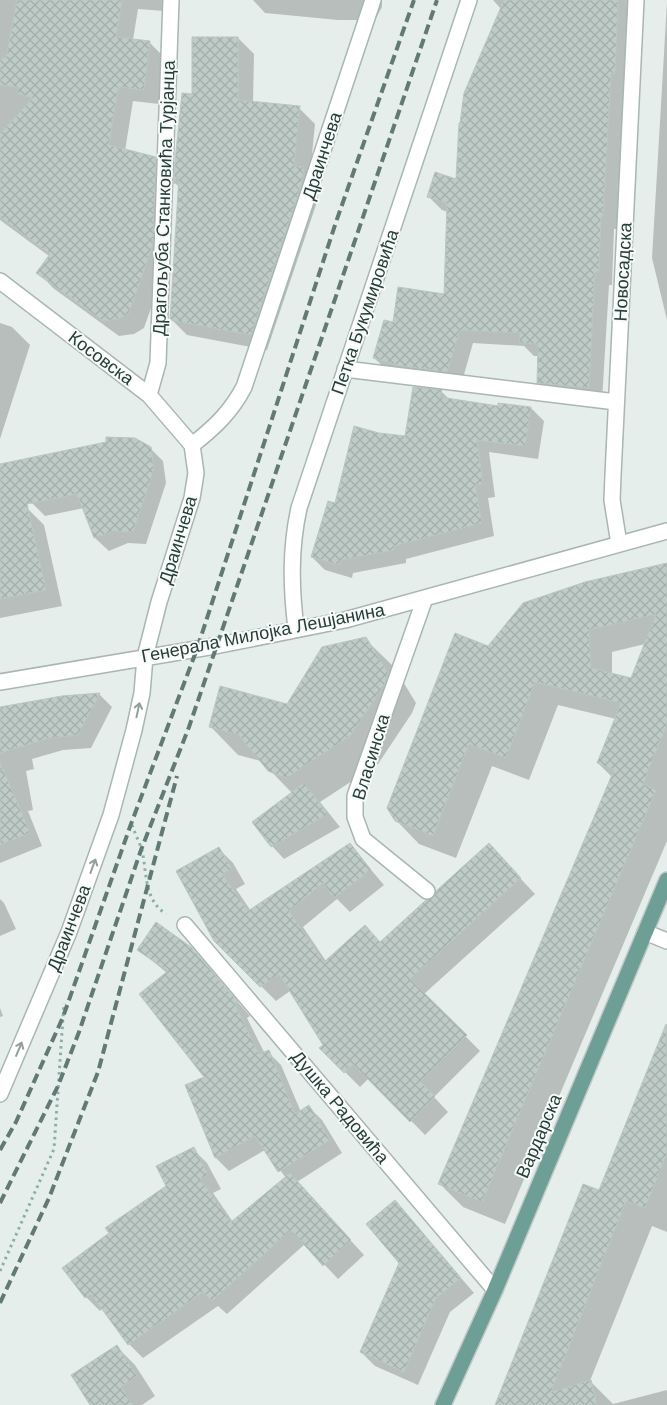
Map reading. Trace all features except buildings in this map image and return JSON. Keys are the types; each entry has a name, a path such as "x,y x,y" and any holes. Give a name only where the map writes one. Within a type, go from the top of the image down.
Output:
{"main road":[{"name":"Вардарска","path":"443,1405 494,1290 667,880"}],"street":[{"name":"Драгољуба Станковића Турјанца","path":"149,395 158,363 171,0"},
{"name":"Драинчева","path":"0,1091 69,932 111,815 134,730 142,693 145,657 159,602 192,498 196,473 192,445 214,429 233,408 244,387 373,0"},
{"name":"Петка Букумировића","path":"296,629 292,591 294,531 299,508 470,0"},
{"name":"Новосадска","path":"619,544 612,500 636,0"},
{"name":"Косовска","path":"0,281 149,395 192,445"},
{"path":"345,369 616,402"},
{"name":"Генерала Милојка Лешјанина","path":"0,682 215,646 345,620 667,531"},
{"name":"Власинска","path":"425,598 355,796 355,817 363,838 427,890"},
{"name":"Душка Радовића","path":"185,925 494,1290"},
{"path":"645,932 667,941"}],"path":[{"path":"111,815 131,824 142,850 148,888 157,908 185,925"},
{"path":"0,1271 54,1149 65,998"}],"railway":[{"path":"0,1150 16,1122 63,1017 131,824 197,649 336,222 414,0"},
{"path":"0,1203 58,1086 79,1032 141,850 189,727 437,0"},
{"path":"0,1303 49,1198 98,1072 177,776"}]}
